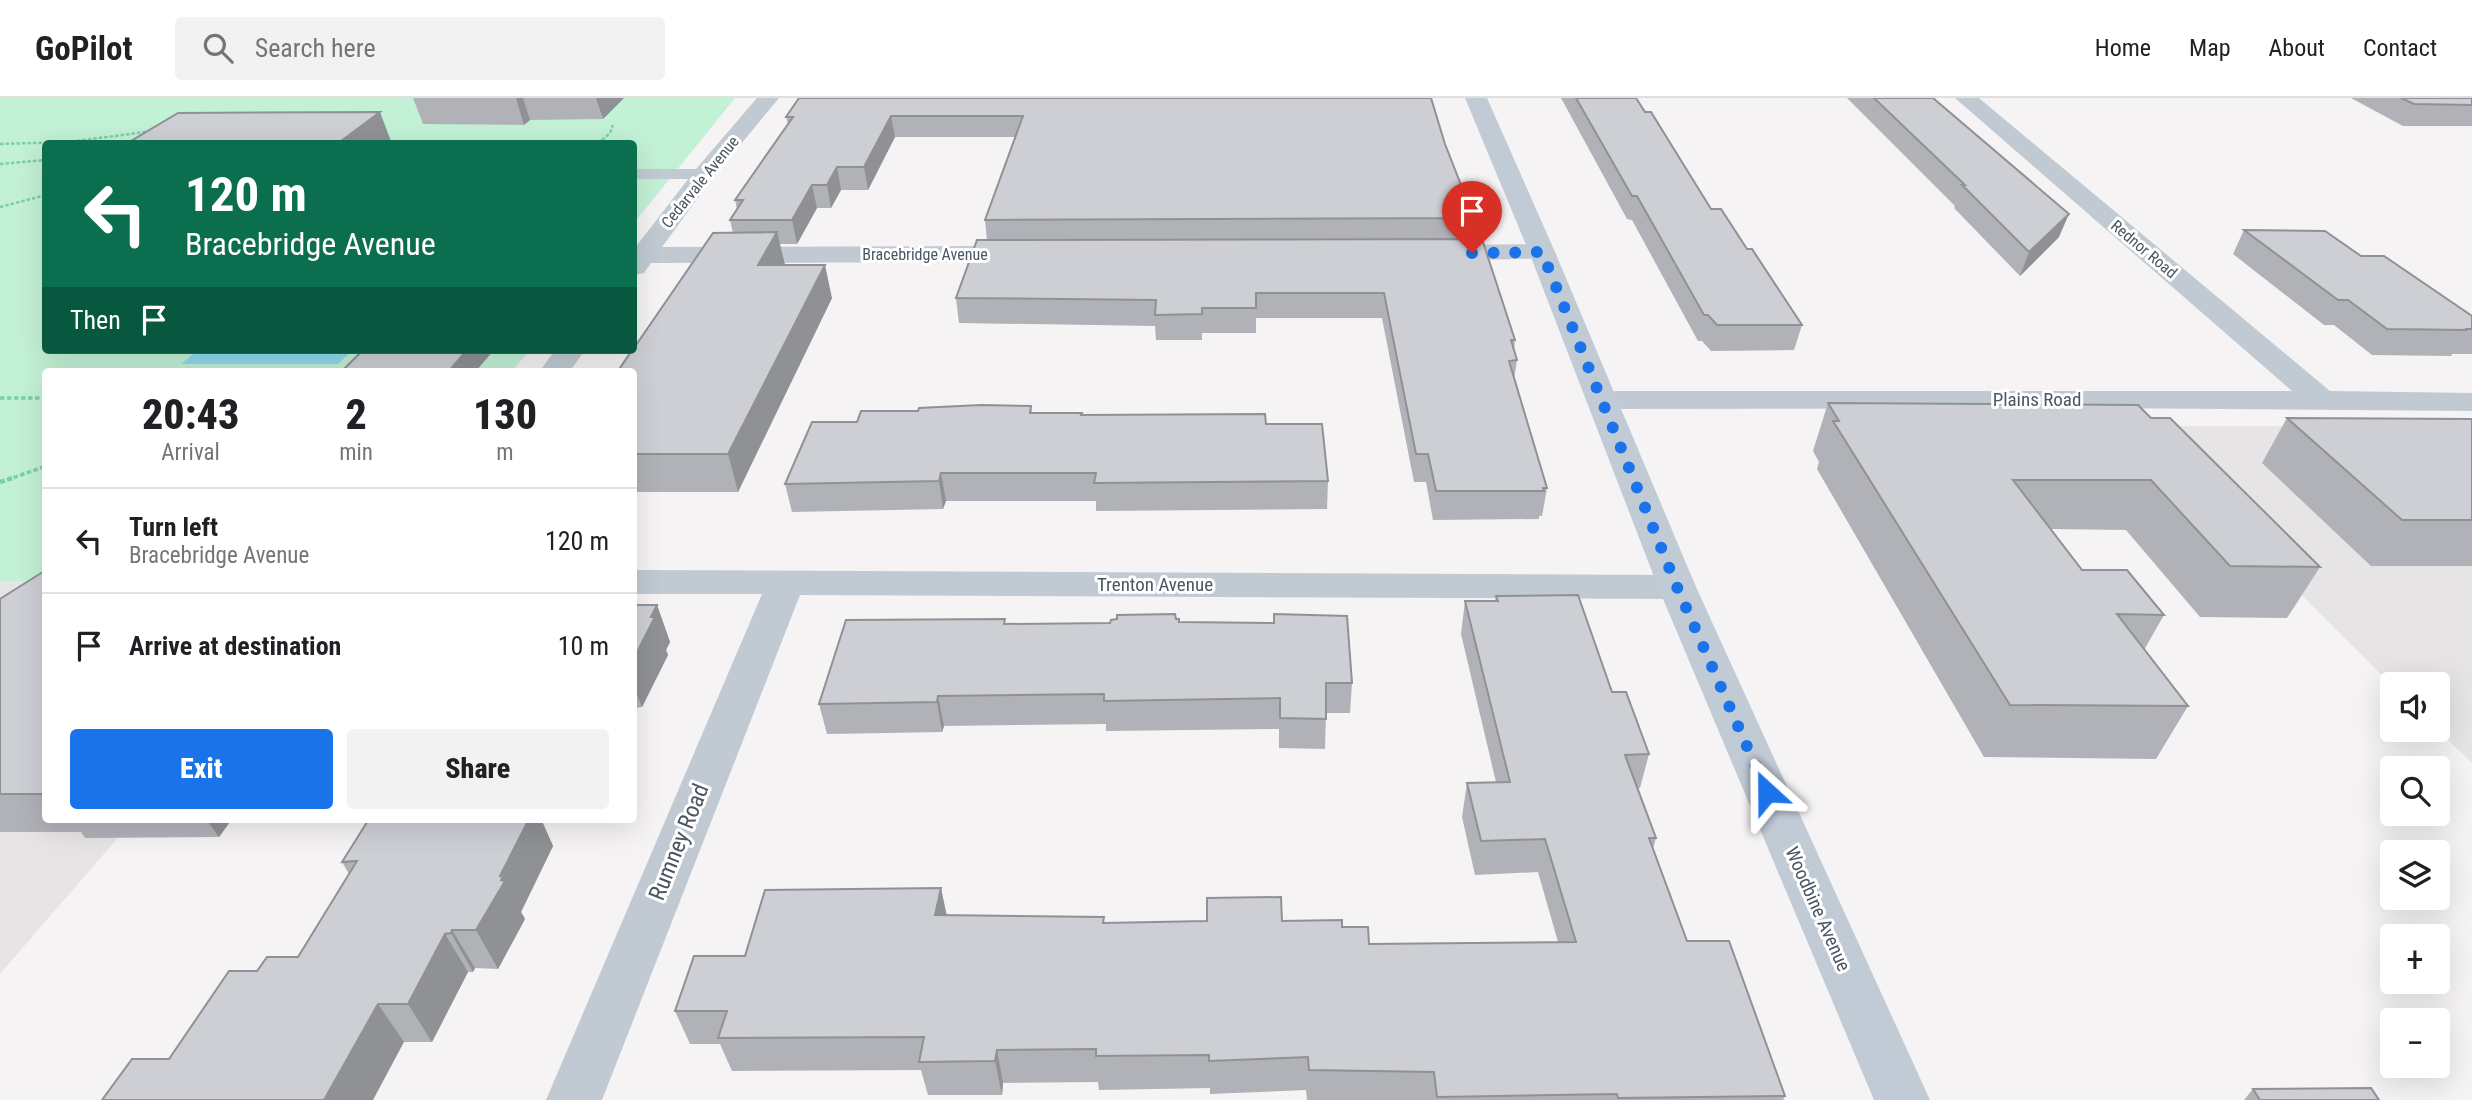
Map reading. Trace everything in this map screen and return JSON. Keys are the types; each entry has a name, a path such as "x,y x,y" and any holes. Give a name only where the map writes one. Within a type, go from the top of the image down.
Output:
{"main road":[{"name":"Woodbine Avenue","path":"1476,98 1542,252 1677,587 1902,1100"}],"street":[{"name":"Cedarvale Avenue","path":"638,261 704,174 768,98"},
{"name":"Rednor Road","path":"1966,98 2321,400"},
{"path":"1403,253 1542,252"},
{"name":"Bracebridge Avenue","path":"638,261 1045,254"},
{"name":"Plains Road","path":"1602,400 2472,402"},
{"name":"Trenton Avenue","path":"637,582 1677,587"},
{"name":"Rumney Road","path":"574,1100 785,584"}],"lane":[{"path":"637,174 704,174"}],"path":[{"path":"602,140 610,133 612,125"},
{"path":"84,140 151,131"},
{"path":"0,144 42,143"},
{"path":"0,163 42,160"},
{"path":"0,207 42,196"},
{"path":"0,398 42,398"},
{"path":"0,482 42,467"}],"shaded area":[{"path":"2131,426 2472,426 2472,763 2450,742 2450,672 2380,673"},
{"path":"0,581 42,581 42,823 131,823 0,974"}],"green space":[{"path":"0,98 735,98 637,219 637,140 42,140 42,354 527,354 515,368 42,368 42,581 0,581"}],"water":[{"path":"193,354 349,354 338,364 181,364"}],"building":[{"path":"799,98 1431,98 1445,144 1474,218 985,220 1023,116 891,116 864,167 837,167 827,185 812,185 792,220 730,220 743,200 735,200 793,117 786,117"},
{"path":"1576,98 1636,98 1645,112 1651,112 1711,209 1721,209 1747,249 1752,249 1802,325 1717,325 1708,315 1704,315 1637,196 1632,196"},
{"path":"1874,98 1933,98 2069,214 2029,252 1962,185 1965,185"},
{"path":"2401,98 2472,98 2472,105 2414,104"},
{"path":"380,112 342,140 133,140 178,113"},
{"path":"2244,230 2325,231 2361,256 2384,256 2472,316 2472,329 2387,329 2348,300 2338,300"},
{"path":"777,232 758,265 825,265 728,454 637,454 637,368 620,368 629,354 637,354 637,344 713,233"},
{"path":"1482,239 1515,340 1511,340 1517,360 1509,361 1547,488 1543,488 1544,491 1436,491 1428,454 1416,454 1384,293 1256,293 1256,308 1202,308 1202,314 1155,315 1156,300 956,298 977,240"},
{"path":"359,354 464,354 452,368 345,368"},
{"path":"1828,403 2138,405 2151,418 2170,418 2320,567 2230,566 2151,480 2013,480 2082,570 2127,570 2164,615 2117,614 2188,706 2010,705 1833,421 1839,421"},
{"path":"1031,406 1030,413 1082,413 1081,415 1265,414 1266,424 1322,424 1328,481 1094,483 1096,473 941,473 939,481 785,484 812,422 857,422 861,411 918,411 919,408"},
{"path":"2287,418 2472,419 2472,520 2402,520"},
{"path":"42,573 42,794 0,794 0,599"},
{"path":"1578,595 1612,692 1626,692 1649,754 1625,755 1656,838 1649,838 1687,941 1729,941 1785,1096 1618,1098 1617,1094 1437,1097 1434,1072 1309,1070 1308,1057 1209,1061 1209,1055 1096,1056 1096,1049 997,1050 995,1061 919,1062 924,1037 718,1038 727,1011 675,1011 694,956 745,956 765,890 941,888 935,915 1104,917 1103,923 1207,921 1207,898 1281,897 1282,921 1342,920 1342,927 1368,927 1369,944 1576,942 1545,839 1481,841 1467,783 1510,782 1465,601 1498,601 1496,596"},
{"path":"637,605 657,605 651,617 655,617 637,652"},
{"path":"1175,614 1179,622 1274,623 1274,614 1347,616 1352,683 1326,683 1326,719 1280,718 1280,698 1104,701 1104,694 938,696 937,702 819,704 846,620 1005,619 1004,624 1110,623 1111,620 1117,619 1117,615"},
{"path":"366,823 527,823 500,876 503,876 501,880 505,881 476,930 452,930 451,933 445,934 408,1004 378,1004 324,1100 102,1100 132,1059 169,1059 229,971 257,971 267,957 298,957 357,861 342,862"},
{"path":"2371,1088 2379,1100 2260,1100 2253,1089"}],"route":[{"path":"1472,253 1542,252 1677,587 1767,792"}]}
